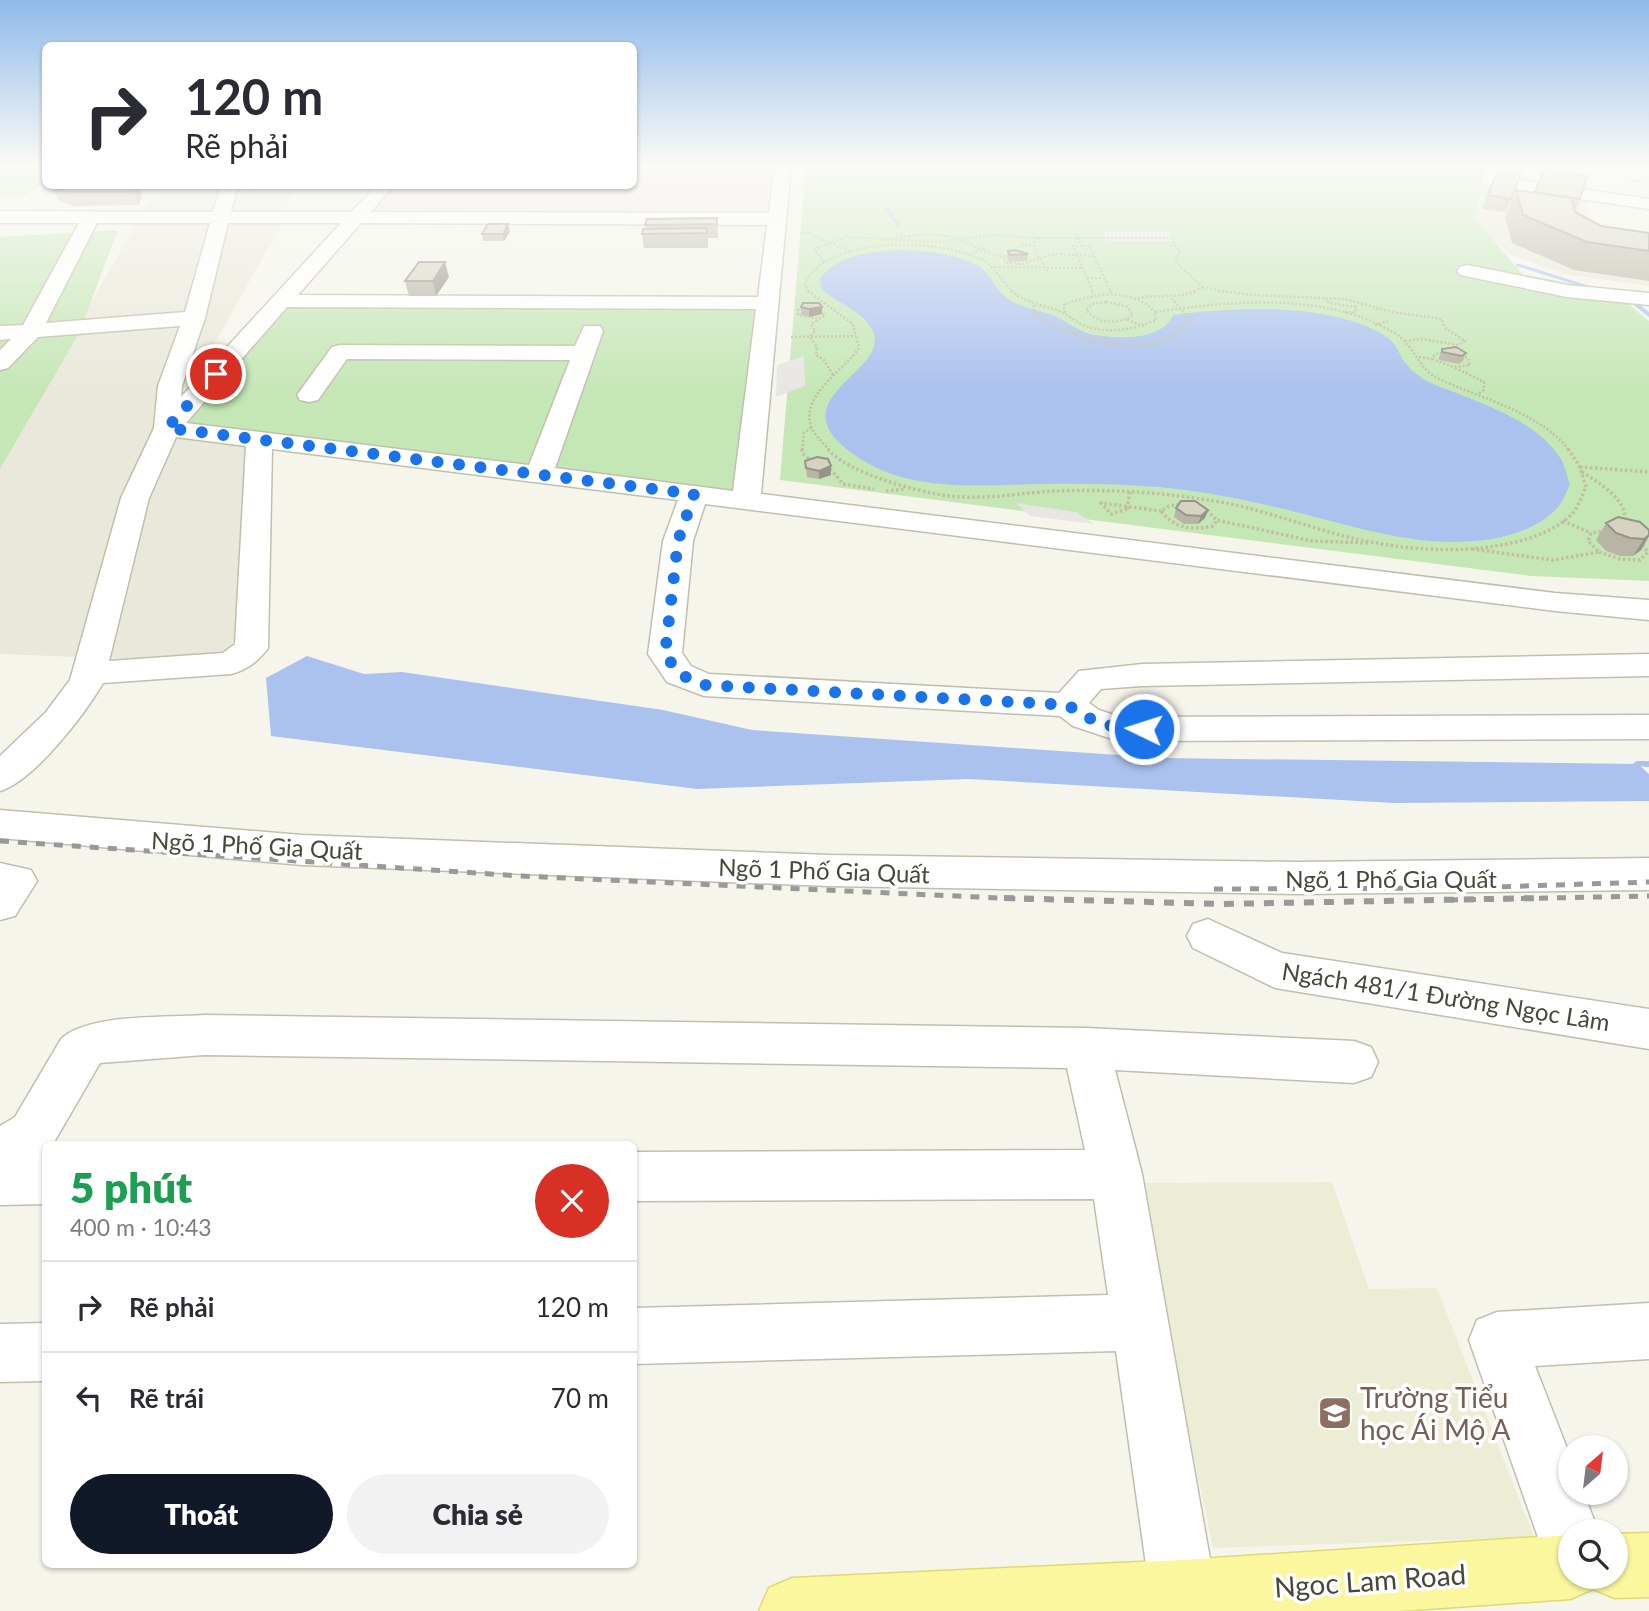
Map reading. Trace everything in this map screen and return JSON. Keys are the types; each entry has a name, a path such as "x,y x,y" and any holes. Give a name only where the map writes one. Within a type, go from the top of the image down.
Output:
{"main road":[{"path":"1628,1566 1649,1565"},
{"name":"Ngoc Lam Road","path":"792,1611 1183,1593 1558,1568"}],"street":[{"path":"0,363 31,331 78,241"},
{"path":"167,428 170,386 194,318 215,241"},
{"path":"0,778 77,699 88,673 135,498 167,428 335,241"},
{"path":"746,501 775,241"},
{"path":"1467,271 1567,290 1649,299"},
{"path":"281,301 768,303"},
{"path":"539,475 602,303"},
{"path":"0,333 194,318"},
{"path":"309,395 340,352 584,354"},
{"path":"167,428 1555,602 1649,610"},
{"path":"88,673 231,663 251,648 259,440"},
{"path":"694,494 678,541 665,654 679,674 704,685 1068,705 1086,718 1118,729 1649,727"},
{"path":"1068,705 1090,679 1116,677 1649,665"},
{"name":"Ngõ 1 Phố Gia Quất","path":"0,824 168,841 853,872 1081,878 1405,880 1649,874"},
{"path":"0,879 16,881 0,904"},
{"name":"Ngách 481/1 Đường Ngọc Lâm","path":"1208,936 1275,970 1649,1030"},
{"path":"0,1154 33,1133 78,1054 85,1047 97,1043 204,1035 1087,1048 1354,1062"},
{"path":"1087,1048 1116,1174 1183,1593"},
{"path":"637,1177 1116,1174"},
{"path":"0,1180 42,1179"},
{"path":"637,1336 1139,1322"},
{"path":"1562,1519 1497,1340 1649,1331"},
{"path":"0,1353 42,1352"}],"path":[{"path":"824,262 814,249 833,241"},
{"path":"921,241 945,241"},
{"path":"962,241 983,255 1004,259 1015,265 1055,254 1093,256"},
{"path":"1036,241 1035,252 1048,270"},
{"path":"1079,241 1081,246"},
{"path":"1173,241 1180,253 1175,261 1179,269 1194,277 1202,287 1273,298 1353,300 1376,308 1426,313 1442,320 1444,327 1465,341 1460,354 1471,362 1464,367 1454,367"},
{"path":"829,242 851,252"},
{"path":"1021,245 1034,245"},
{"path":"1083,268 1048,270 994,267 968,255 944,249 908,246 869,247 837,255 813,268 806,282 809,294 853,324 859,348 850,362 833,375 810,406 812,426 837,460 910,489 951,496 1005,496 1055,491 1130,492 1191,498 1279,515 1352,538 1423,549 1488,547 1539,537 1573,514 1586,487 1580,469"},
{"path":"1094,295 1073,246 1089,246 1112,295"},
{"path":"968,255 985,248"},
{"path":"1004,259 1016,256 1030,261"},
{"path":"994,267 1013,293 1034,307 1065,313 1086,324 1106,329 1144,326 1156,320 1152,306 1134,299 1103,294 1071,302 1065,305 1065,313"},
{"path":"1087,278 1102,278"},
{"path":"1196,291 1202,287"},
{"path":"1134,299 1142,296 1171,298 1196,291 1219,291"},
{"path":"809,294 805,301 810,307"},
{"path":"1103,294 1106,302"},
{"path":"1034,307 1034,314 1054,330 1090,341 1128,344 1167,339 1186,327 1189,318 1186,312 1171,298"},
{"path":"1273,298 1279,307"},
{"path":"1324,298 1329,303 1356,307 1356,312 1342,314"},
{"path":"1097,319 1086,310 1092,304 1106,302 1131,309 1133,315 1126,320"},
{"path":"1155,312 1228,305 1307,307 1342,314 1375,325 1414,349 1425,370 1518,410 1556,438 1580,469 1610,490 1626,516 1625,525"},
{"path":"810,307 822,310 825,315 817,318 798,316 798,310 810,307"},
{"path":"1415,313 1420,320"},
{"path":"810,337 816,331 811,324 818,321 817,318"},
{"path":"1086,324 1097,319 1126,320 1144,326"},
{"path":"1375,325 1388,321"},
{"path":"790,337 856,336"},
{"path":"810,337 817,347 816,355 824,360 833,375"},
{"path":"1404,341 1422,339 1443,344 1462,343"},
{"path":"1432,359 1435,354 1449,352"},
{"path":"1419,357 1454,367 1484,382 1484,390 1478,394"},
{"path":"812,426 804,433 802,453 810,461 831,466 836,478 843,484 887,491 910,489"},
{"path":"1580,469 1649,472"},
{"path":"1127,509 1130,492"},
{"path":"1161,512 1168,506 1190,504 1191,498"},
{"path":"1127,509 1111,514 1101,503 1161,512 1175,525 1196,530 1213,526 1217,520"},
{"path":"1199,506 1207,509 1217,520 1309,541 1354,545 1378,542"},
{"path":"1562,521 1591,533 1614,533"},
{"path":"1591,533 1588,541 1598,552"},
{"path":"1464,547 1553,559 1598,552 1619,559 1640,560 1648,553 1640,542 1632,538"}],"shaded area":[{"path":"126,241 272,241 167,428 256,442 231,663 0,654 0,463"},
{"path":"1495,241 1630,241 1649,246 1649,286 1564,274 1511,255"},
{"path":"804,356 805,386 776,397 777,365"},
{"path":"1016,503 1076,512 1094,524 1030,516"},
{"name":"Trường Tiểu học Ái Mộ A","path":"1332,1182 1369,1289 1437,1288 1534,1537 1213,1548 1137,1183"}],"green space":[{"path":"0,241 114,241 79,333 0,469"},
{"path":"800,241 1494,241 1522,274 1614,292 1649,321 1649,581 1531,576 780,480"},
{"path":"281,301 768,303 746,501 167,428"}],"water":[{"path":"901,250 929,252 966,260 985,271 1002,294 1012,301 1100,336 1148,334 1167,324 1173,315 1225,310 1312,313 1365,326 1387,337 1407,365 1425,380 1501,412 1541,436 1561,459 1570,484 1558,507 1537,524 1511,535 1455,542 1390,535 1253,502 1175,489 1086,484 945,484 897,476 853,454 832,434 825,416 830,401 867,359 875,344 868,323 822,290 820,279 828,270 846,259 868,253"},
{"path":"307,656 364,674 402,672 663,710 752,730 1162,758 1638,764 1649,774 1649,801 1394,803 968,779 697,789 271,736 266,678"}],"building":[{"path":"1585,241 1649,241 1649,251"},
{"path":"1008,251 1028,254 1010,255"},
{"path":"419,262 445,262 433,281 405,281"},
{"path":"803,303 819,303 822,307 809,309 801,307"},
{"path":"1456,347 1466,353 1462,356 1442,352 1442,349"},
{"path":"817,457 828,459 831,466 819,471 806,468 805,461"},
{"path":"1181,501 1195,501 1208,510 1201,516 1186,515 1176,508"},
{"path":"1618,517 1640,522 1649,530 1649,535 1644,539 1616,533 1606,523"}],"waterway":[{"path":"1518,265 1596,289"},
{"path":"1629,299 1649,315"},
{"path":"1638,764 1649,764"}],"railway":[{"path":"0,841 521,876 1042,900"},
{"path":"1214,889 1462,888 1649,882"},
{"path":"1449,900 1649,896"},
{"path":"1004,898 1221,904 1543,898"}],"place":[{"name":"Trường Tiểu học Ái Mộ A","path":"1335,1413"}],"route":[{"path":"216,374 167,428 694,494 678,541 665,654 679,674 704,685 1068,705 1086,718 1118,729 1144,729"}]}
